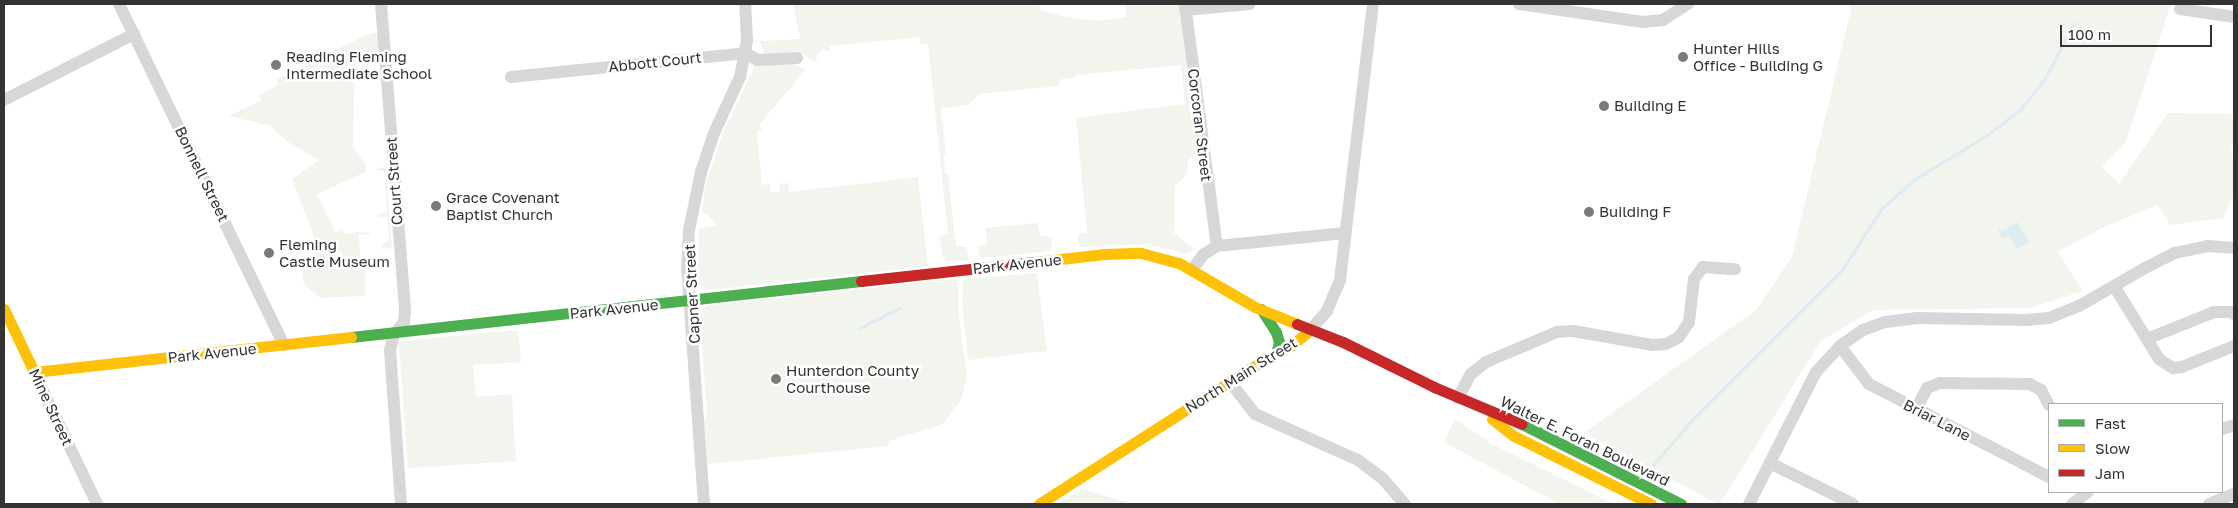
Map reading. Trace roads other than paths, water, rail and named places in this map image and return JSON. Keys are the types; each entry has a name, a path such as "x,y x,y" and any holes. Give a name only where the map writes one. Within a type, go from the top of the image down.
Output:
{"street":[{"name":"Bonnell Street","path":"119,4 284,345"},
{"name":"Court Street","path":"381,4 405,311 404,322 394,335 390,350 401,504"},
{"name":"Capner Street","path":"704,504 691,301 687,268 689,230 696,192 714,132 740,77 746,52 747,20 745,4"},
{"path":"1185,7 1250,4"},
{"path":"1373,4 1380,4"},
{"name":"North Main Street","path":"1039,504 1276,354 1311,329 1327,311 1340,280 1373,4"},
{"path":"1519,4 1648,22 1663,20 1688,4"},
{"name":"Corcoran Street","path":"1185,7 1217,246"},
{"path":"2180,9 2234,17"},
{"path":"4,100 134,34"},
{"name":"Abbott Court","path":"511,77 746,52 757,60 796,58"},
{"path":"1192,270 1203,254 1217,246 1345,233"},
{"path":"1749,504 1816,372 1840,346 1874,326 1906,318 2027,320 2049,318 2074,309 2154,262 2175,253 2207,246 2234,248"},
{"name":"Park Avenue","path":"34,372 1119,253 1141,253 1163,257 1192,270 1240,299 1311,329"},
{"path":"1458,398 1471,374 1486,362 1556,332 1573,330 1652,345 1666,344 1680,336 1689,322 1694,280 1703,266 1734,269"},
{"path":"2114,286 2159,359 2173,368 2190,364 2234,346"},
{"path":"1261,309 1276,332 1278,342 1276,354"},
{"name":"Mine Street","path":"4,310 97,504"},
{"path":"2147,338 2214,312 2231,312 2234,314"},
{"name":"Walter E. Foran Boulevard","path":"1311,329 1343,342 1458,398 1519,423 1681,504"},
{"name":"Briar Lane","path":"1840,346 1869,384 1916,409 2048,472"},
{"path":"1230,382 1255,414 1358,460 1383,479 1405,504"},
{"path":"1916,409 1927,388 1940,383 2030,384 2041,390 2048,403"},
{"name":"Walter E. Foran Boulevard","path":"1476,406 1514,436 1651,504"},
{"path":"1770,463 1852,504"},
{"path":"2072,499 2086,493"},
{"path":"2210,504 2233,496"}],"waterway":[{"path":"1653,465 1693,419 1842,270 1881,209 1915,179 1987,135 2021,109 2044,80 2074,23"},
{"path":"860,328 899,308"}],"place":[{"name":"Hunter Hills Office - Building G","path":"1683,57"},
{"name":"Reading Fleming Intermediate School","path":"276,65"},
{"name":"Building E","path":"1604,106"},
{"name":"Grace Covenant Baptist Church","path":"436,206"},
{"name":"Building F","path":"1589,212"},
{"name":"Fleming Castle Museum","path":"269,253"},
{"name":"Hunterdon County Courthouse","path":"776,379"}]}
